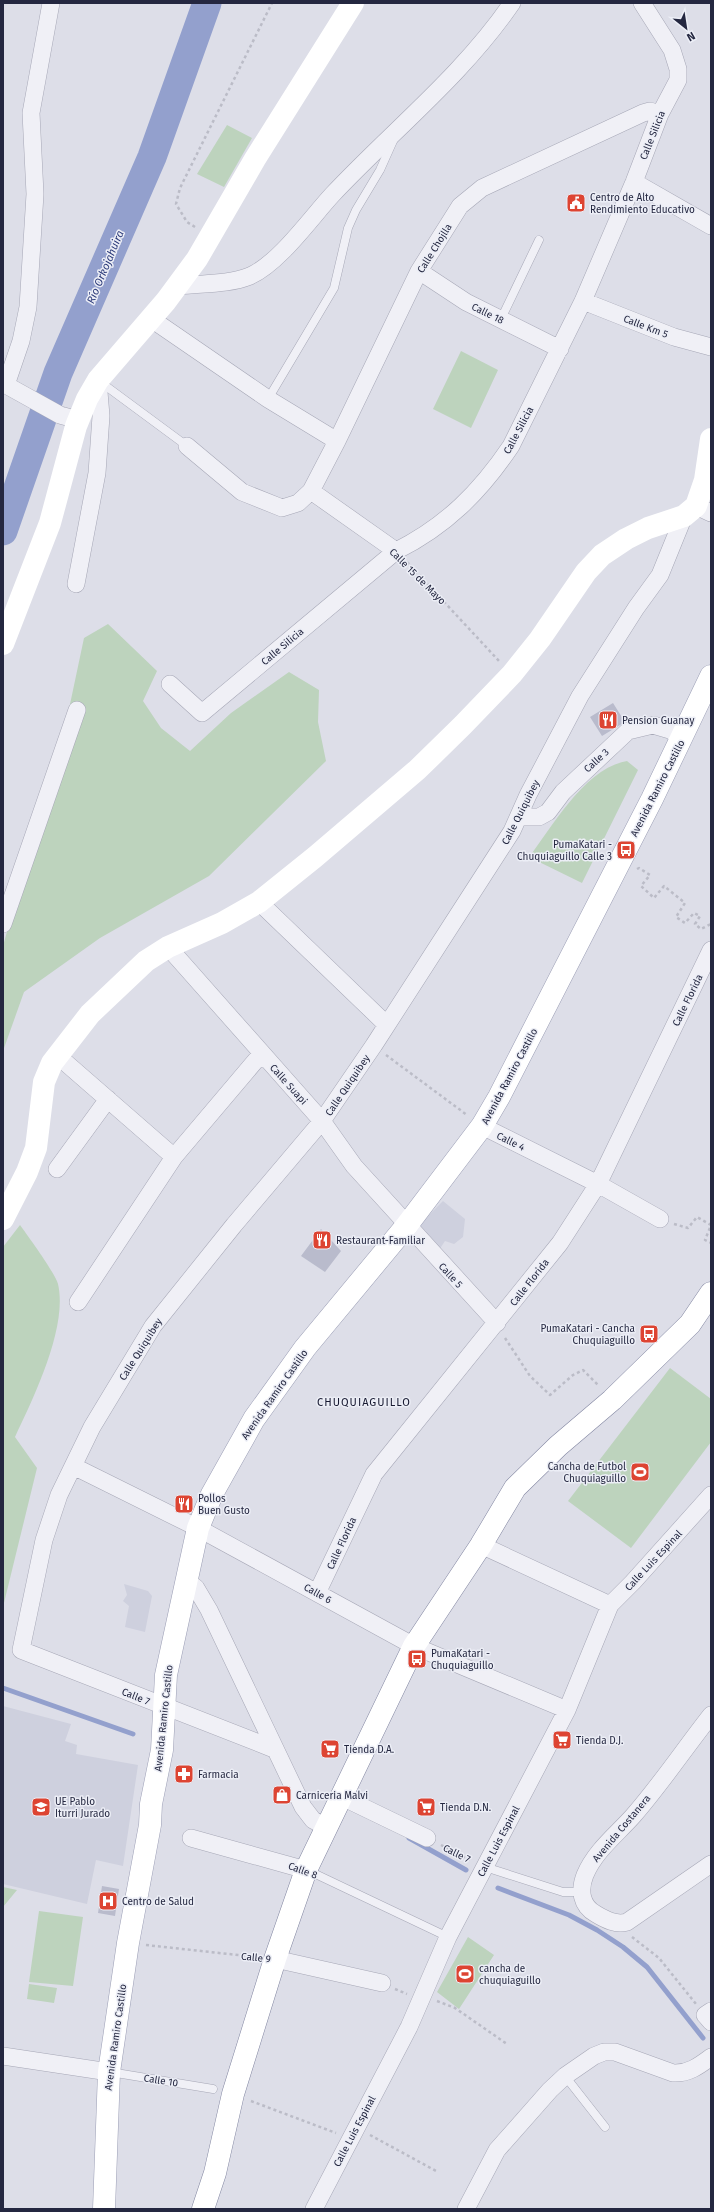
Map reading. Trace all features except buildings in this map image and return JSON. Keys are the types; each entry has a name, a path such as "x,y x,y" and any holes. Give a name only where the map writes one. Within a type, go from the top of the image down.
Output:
{"main road":[{"path":"3,644 50,523 69,417 98,380 178,286 353,3"},
{"path":"3,1219 27,1172 36,1148 44,1082 52,1063 90,1014 146,961 168,947 222,924 259,902 315,857 417,770 512,674 540,639 586,572 602,555 648,528 697,512 705,480 711,439"},
{"name":"Avenida Ramiro Castillo","path":"104,2209 109,2072 128,1944 150,1825 151,1804 162,1750 166,1675 198,1528 212,1494 254,1419 305,1348 407,1225 482,1126 499,1097 618,867 711,676"},
{"path":"203,2209 215,2174 223,2091 275,1959 306,1870 340,1796 414,1646 481,1545 515,1488 558,1446 612,1400 690,1324 711,1293"}],"street":[{"path":"51,3 31,113 35,194 28,307 21,341 4,388 69,417"},
{"path":"178,286 207,283 223,284 250,275 266,266 288,245 332,195 397,131 484,40 512,3"},
{"name":"Calle Silicia","path":"170,684 202,713 396,551 419,540 441,525 486,481 511,446 583,301 634,182 660,114 678,80 678,68 672,50 642,3"},
{"name":"Calle Chojlla","path":"311,491 338,441 419,271 460,206 482,188 643,113 650,111 660,114"},
{"path":"634,182 711,226"},
{"name":"Calle 18","path":"419,271 466,302 560,349"},
{"name":"Calle Km 5","path":"583,301 674,337 711,347"},
{"path":"150,318 268,399 338,441"},
{"path":"76,584 97,473 101,416 98,380"},
{"path":"187,446 242,492 267,504 282,508 298,503 311,491"},
{"name":"Calle 15 de Mayo","path":"311,491 396,551"},
{"name":"Calle Quiquibey","path":"22,1650 44,1540 59,1495 92,1427 153,1326 234,1225 322,1121 387,1026 506,842 528,795 580,696 636,608 660,575 697,512"},
{"path":"4,920 77,710"},
{"name":"Calle 3","path":"519,817 539,817 548,812 562,792 628,731 653,725 670,730 682,738"},
{"path":"259,902 387,1026"},
{"name":"Calle Suapi","path":"168,947 322,1121 354,1166 407,1225"},
{"name":"Calle Florida","path":"317,1593 374,1474 560,1243 598,1184 711,950"},
{"path":"78,1302 174,1157 262,1053"},
{"path":"58,1056 174,1157"},
{"path":"57,1169 108,1099"},
{"name":"Calle 4","path":"482,1126 598,1184 660,1219"},
{"name":"Calle 5","path":"407,1225 496,1324"},
{"name":"Calle 6","path":"73,1466 198,1528 414,1646 567,1710"},
{"name":"Calle Luis Espinal","path":"314,2209 408,2027 448,1937 567,1710 610,1605 633,1582 711,1495"},
{"path":"481,1545 610,1605"},
{"path":"186,1580 196,1588 209,1610 303,1807 312,1820 326,1827"},
{"name":"Calle 7","path":"22,1650 274,1749"},
{"name":"Avenida Costanera","path":"581,1892 584,1876 592,1860 633,1816 711,1715"},
{"path":"340,1796 428,1838"},
{"name":"Calle 8","path":"191,1838 306,1870"},
{"path":"581,1892 584,1904 593,1913 608,1921 621,1924 627,1922 711,1864"},
{"name":"Calle 9","path":"275,1959 382,1983"},
{"path":"466,2209 497,2150 565,2076 594,2056 604,2052 629,2056 673,2073 680,2074 698,2067 711,2057"},
{"path":"3,2056 109,2072"}],"lane":[{"path":"268,399 334,288 348,228 380,170 397,131"},
{"path":"502,319 539,240"},
{"path":"98,380 187,446"},
{"path":"485,1867 563,1892 581,1892"},
{"name":"Calle 8","path":"306,1870 448,1937"},
{"name":"Calle 10","path":"109,2072 223,2091"},
{"path":"565,2076 605,2127"}],"path":[{"path":"209,237 187,222 179,212 176,204 180,188 272,3"},
{"name":"Calle 15 de Mayo","path":"396,551 512,674"},
{"path":"618,867 628,878 639,868 650,875 641,886 654,898 664,886 685,903 676,917 685,923 694,913 700,916 695,924 701,928 711,924"},
{"path":"374,1045 482,1126"},
{"path":"660,1219 688,1228 697,1217 711,1225 705,1240 711,1243"},
{"path":"496,1324 530,1376 550,1394 573,1375 583,1370 612,1400"},
{"name":"Calle 7","path":"428,1838 485,1867"},
{"path":"621,1924 623,1930 659,1958 709,2016"},
{"name":"Calle 9","path":"128,1944 275,1959"},
{"path":"382,1983 420,2000 435,2000 455,2008 506,2044"},
{"path":"223,2091 353,2132 406,2153 438,2172"}],"shaded area":[{"path":"443,1201 465,1219 463,1237 454,1244 445,1241 439,1250 429,1244 426,1231 418,1226"},
{"path":"124,1584 148,1591 152,1596 145,1632 125,1627 129,1606 123,1601 127,1595"},
{"path":"3,1706 71,1724 65,1741 77,1745 76,1754 138,1765 123,1866 96,1860 87,1904 3,1884"}],"green space":[{"path":"227,125 252,138 224,187 197,174"},
{"path":"461,351 498,370 471,428 433,409"},
{"path":"108,624 157,671 143,701 161,728 190,751 231,713 289,672 319,690 318,722 326,761 209,876 100,938 24,992 3,1051 3,946 69,709 84,638"},
{"path":"627,761 638,770 582,883 529,857 559,815 584,786 597,775 612,766"},
{"path":"20,1225 41,1254 56,1279 60,1301 54,1341 40,1382 15,1437 37,1468 3,1607 3,1247"},
{"name":"Cancha de Futbol Chuquiaguillo","path":"670,1368 711,1399 711,1442 631,1548 568,1501"},
{"path":"3,1887 17,1890 3,1907"},
{"path":"39,1911 83,1917 73,1986 29,1982"},
{"name":"cancha de chuquiaguillo","path":"468,1937 494,1955 459,2009 437,1992"},
{"path":"29,1984 57,1988 54,2003 27,1999"}],"waterway":[{"name":"Río Orkojahuira","path":"3,531 58,373 152,157 207,3"},
{"path":"3,1688 133,1734"},
{"path":"409,1838 466,1870"},
{"path":"498,1888 569,1915 597,1930 623,1947 647,1967 703,2038"}],"place":[{"name":"Centro de Alto Rendimiento Educativo","path":"576,203"},
{"name":"Pension Guanay","path":"608,720"},
{"name":"PumaKatari - Chuquiaguillo Calle 3","path":"626,850"},
{"name":"Restaurant-Familiar","path":"322,1240"},
{"name":"PumaKatari - Cancha Chuquiaguillo","path":"649,1334"},
{"name":"Cancha de Futbol Chuquiaguillo","path":"640,1472"},
{"name":"Pollos Buen Gusto","path":"184,1504"},
{"name":"PumaKatari - Chuquiaguillo","path":"417,1659"},
{"name":"Tienda D.J.","path":"562,1740"},
{"name":"Tienda D.A.","path":"330,1749"},
{"name":"Farmacia","path":"184,1774"},
{"name":"Carniceria Malvi","path":"282,1795"},
{"name":"UE Pablo Iturri Jurado","path":"41,1807"},
{"name":"Tienda D.N.","path":"426,1807"},
{"name":"Centro de Salud","path":"108,1901"},
{"name":"cancha de chuquiaguillo","path":"465,1974"}],"district":[{"name":"CHUQUIAGUILLO","path":"364,1402"}]}
